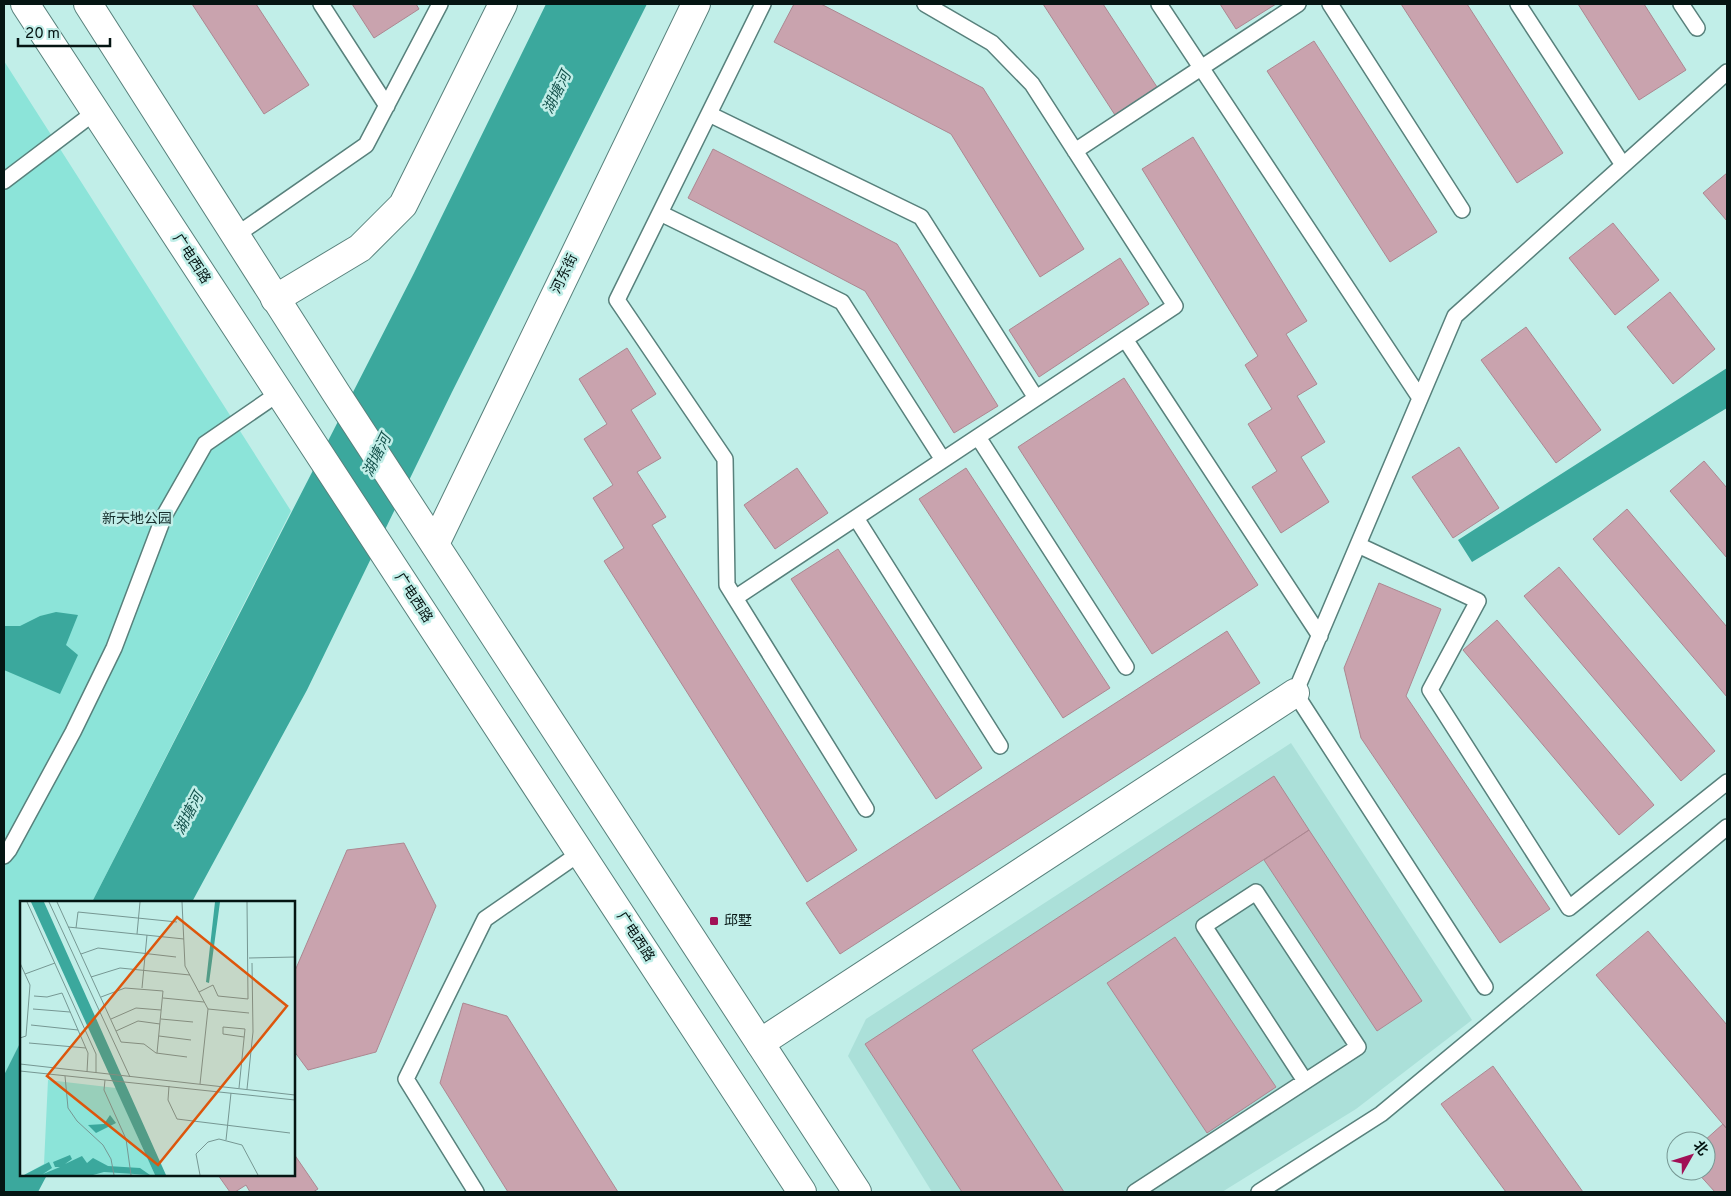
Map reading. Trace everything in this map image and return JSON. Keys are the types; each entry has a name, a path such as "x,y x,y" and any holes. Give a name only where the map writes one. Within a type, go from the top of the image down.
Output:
{"main road":[{"name":"广电西路","path":"25,4 802,1192"},
{"path":"88,4 275,299 857,1192"},
{"path":"275,299 360,248 403,205 504,4"},
{"name":"河东街","path":"435,544 696,4"},
{"path":"760,1043 1296,693"}],"lane":[{"path":"321,4 387,106"},
{"path":"235,236 366,145 440,4"},
{"path":"763,4 617,300 724,459 727,585 866,809"},
{"path":"736,598 1175,306 1032,84 992,43 925,4"},
{"path":"1159,4 1420,398"},
{"path":"1075,150 1298,4"},
{"path":"1330,4 1462,210"},
{"path":"1518,4 1623,165"},
{"path":"1681,4 1697,28"},
{"path":"1484,987 1296,693 1455,316 1727,72"},
{"path":"4,181 95,112"},
{"path":"709,114 921,217 1036,398"},
{"path":"660,213 842,302 943,460"},
{"path":"1125,339 1320,636"},
{"path":"4,856 73,732 114,648 164,516 205,444 279,393"},
{"path":"978,437 1126,667"},
{"path":"856,518 1000,746"},
{"path":"1358,545 1478,601 1430,690 1569,908 1727,782"},
{"path":"1259,1192 1381,1114 1727,827"},
{"path":"476,1192 406,1079 485,919 580,853"},
{"path":"1135,1192 1358,1047 1256,892 1204,926 1305,1081"}],"shaded area":[{"path":"1291,743 1472,1020 1356,1109 1222,1192 932,1192 848,1056 866,1019"}],"green space":[{"name":"新天地公园","path":"4,61 291,511 93,901 20,901 20,1043 4,1075"}],"water":[{"name":"湖塘河","path":"546,4 647,4 452,392 307,690 193,901 93,901 414,273"},
{"path":"1727,368 1727,408 1472,562 1458,540"},
{"path":"56,612 78,615 66,645 78,655 60,694 4,670 4,626 20,626 40,616"},
{"path":"20,1043 20,1176 46,1176 38,1192 4,1192 4,1075"}],"building":[{"path":"192,4 256,4 309,85 264,114"},
{"path":"352,4 416,4 419,9 374,38"},
{"path":"794,4 821,4 983,88 1084,249 1040,277 951,134 774,42"},
{"path":"1043,4 1103,4 1157,87 1115,115"},
{"path":"1220,4 1276,4 1236,29"},
{"path":"1401,4 1467,4 1563,153 1517,183"},
{"path":"1578,4 1644,4 1686,70 1639,100"},
{"path":"1314,41 1437,232 1390,262 1267,71"},
{"path":"1193,137 1307,321 1286,334 1317,384 1297,396 1325,442 1301,457 1329,502 1281,533 1252,487 1277,471 1248,424 1272,409 1245,365 1258,356 1142,169"},
{"path":"713,149 897,244 998,406 954,433 865,291 688,198"},
{"path":"1727,173 1727,221 1703,193"},
{"path":"1613,223 1659,280 1615,315 1569,258"},
{"path":"1120,258 1149,304 1039,377 1009,330"},
{"path":"1670,292 1715,349 1673,384 1627,327"},
{"path":"1526,327 1601,430 1556,463 1481,360"},
{"path":"627,348 656,394 631,410 661,458 637,472 666,517 652,525 857,850 807,882 604,561 624,548 593,498 613,485 584,439 607,424 579,379"},
{"path":"1124,378 1258,585 1152,654 1018,447"},
{"path":"1459,447 1499,508 1453,538 1412,477"},
{"path":"1704,461 1727,488 1727,558 1670,491"},
{"path":"797,468 828,513 775,549 744,505"},
{"path":"966,468 1110,688 1063,718 919,499"},
{"path":"1627,509 1727,627 1727,697 1593,539"},
{"path":"838,549 982,768 936,799 791,579"},
{"path":"1559,567 1715,751 1681,781 1524,596"},
{"path":"1379,583 1441,609 1406,696 1550,909 1500,943 1361,738 1344,668"},
{"path":"1497,620 1654,805 1619,835 1463,650"},
{"path":"1227,631 1260,683 840,954 806,903"},
{"path":"1274,776 1309,830 972,1050 1064,1192 962,1192 865,1044"},
{"path":"1309,830 1422,1001 1377,1031 1264,860"},
{"path":"404,843 436,906 376,1052 308,1070 295,1052 295,971 347,850"},
{"path":"1648,931 1727,1025 1727,1129 1596,975"},
{"path":"1175,937 1276,1087 1207,1133 1107,983"},
{"path":"463,1003 507,1016 618,1192 508,1192 440,1083"},
{"path":"1493,1066 1583,1192 1506,1192 1441,1104"},
{"path":"1723,1124 1727,1129 1727,1190 1725,1192 1715,1192 1705,1181 1716,1181 1715,1131"},
{"path":"295,1155 318,1189 313,1192 250,1192 246,1185 235,1192 230,1192 219,1176 295,1176"}],"place":[{"name":"邱墅","path":"714,921"}]}
